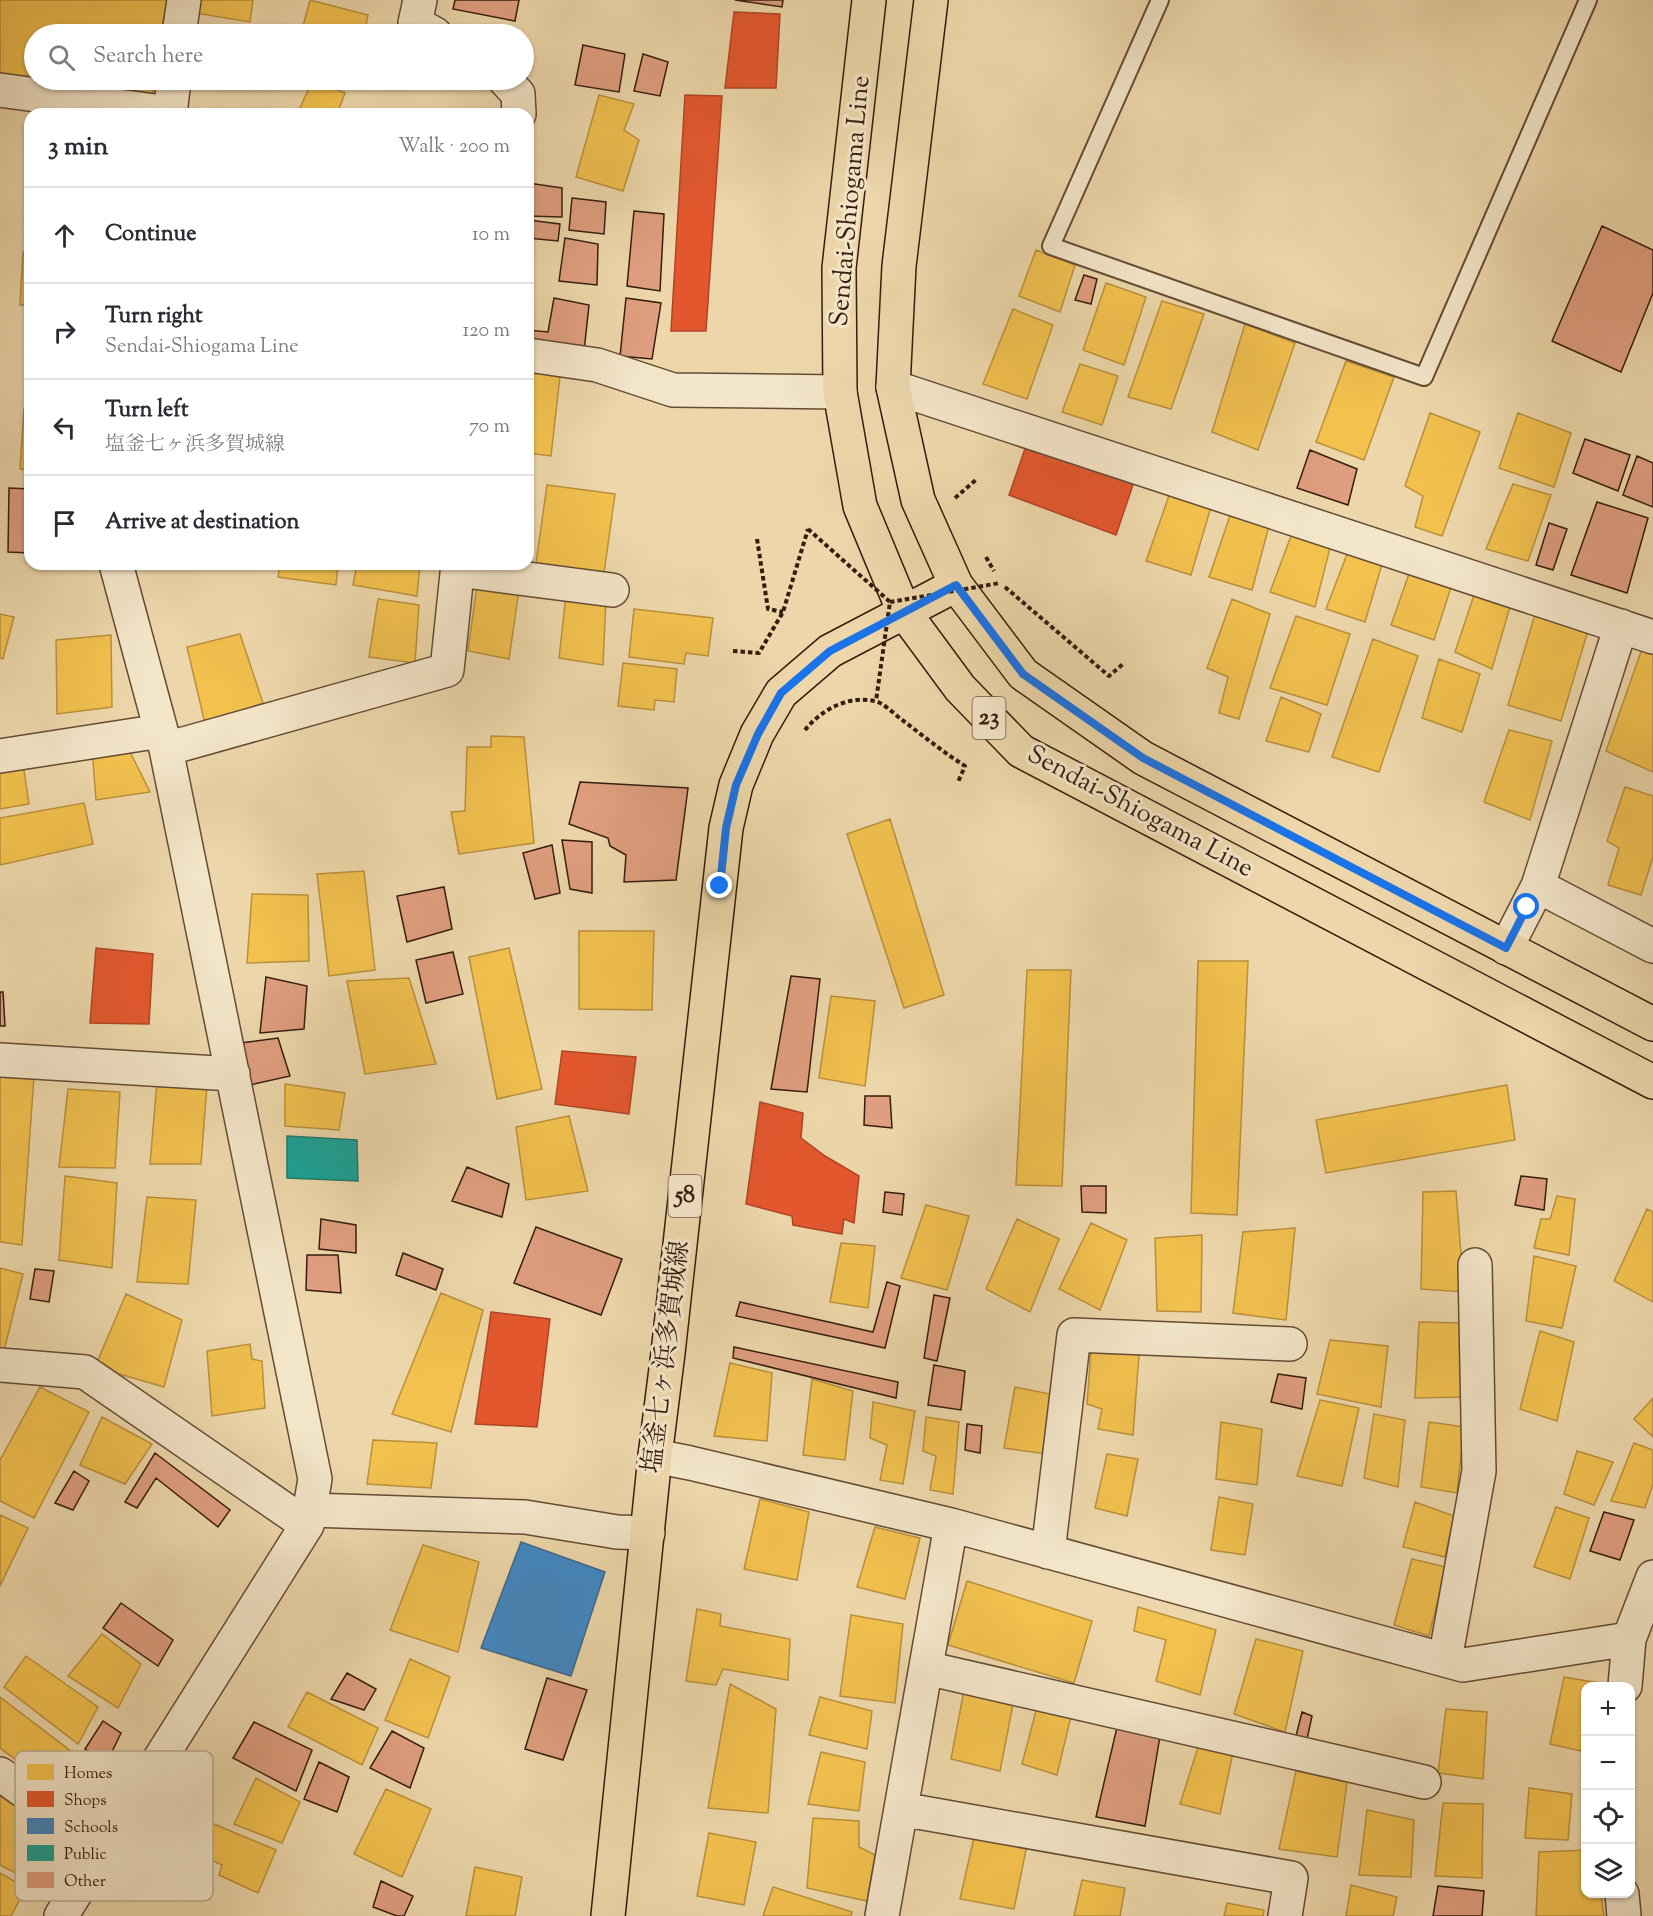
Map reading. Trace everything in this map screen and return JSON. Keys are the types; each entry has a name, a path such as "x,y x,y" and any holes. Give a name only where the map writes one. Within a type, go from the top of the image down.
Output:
{"main road":[{"name":"Sendai-Shiogama Line","path":"870,0 839,268 840,392 860,506 897,607 960,688 1021,751 1653,1082"},
{"name":"Sendai-Shiogama Line","path":"931,0 899,266 894,387 918,500 956,585 1023,674 1143,758 1653,1024"},
{"name":"塩釜七ヶ浜多賀城線","path":"608,1916 655,1456 726,828 736,785 758,734 781,693 830,651 897,607 956,585"}],"street":[{"path":"181,24 184,0"},
{"path":"417,24 415,23 420,0"},
{"path":"0,90 128,108"},
{"path":"171,108 173,90"},
{"path":"514,90 518,94 519,108"},
{"path":"534,356 597,365 673,390 840,392"},
{"path":"894,387 1653,637"},
{"path":"118,570 164,740 315,1479 308,1517 163,1751"},
{"path":"0,756 164,740 447,670 458,570"},
{"path":"478,570 612,590"},
{"path":"1506,948 1538,886 1621,626"},
{"path":"1538,886 1653,946"},
{"path":"0,1060 233,1074"},
{"path":"1445,1660 1479,1471 1475,1265"},
{"path":"1048,1552 1074,1335 1290,1344"},
{"path":"0,1365 85,1372 308,1517 525,1517 617,1532 648,1533"},
{"path":"655,1456 690,1462 951,1526 1463,1665 1629,1639"},
{"path":"882,1916 951,1526"},
{"path":"1625,1682 1629,1639 1653,1577"},
{"path":"926,1668 1424,1782"},
{"path":"0,1774 15,1785"},
{"path":"901,1809 1291,1878 1285,1916"},
{"path":"1622,1898 1624,1916"},
{"path":"61,1916 70,1901"}],"lane":[{"path":"1160,0 1051,246 1424,377 1588,0"}],"path":[{"path":"954,499 977,479"},
{"path":"733,651 759,653 783,612 808,529 897,607"},
{"path":"757,539 768,609 783,612"},
{"path":"897,607 1000,583 1109,676 1123,664"},
{"path":"876,700 897,607"},
{"path":"801,734 813,720 831,707 853,700 876,700 965,766 958,782"}],"building: Homes":[{"path":"0,0 167,0 163,24 24,24 24,83 0,80"},
{"path":"197,0 253,0 250,22 195,13"},
{"path":"310,0 368,15 366,24 304,24"},
{"path":"69,90 153,90 151,102"},
{"path":"308,90 338,90 345,93 339,108 300,108"},
{"path":"599,95 634,104 624,130 639,140 623,191 576,177"},
{"path":"1036,250 1075,265 1060,312 1019,296"},
{"path":"23,252 24,252 24,305 20,305"},
{"path":"1106,283 1146,297 1124,365 1083,350"},
{"path":"1162,301 1204,314 1171,409 1128,397"},
{"path":"1013,309 1053,325 1027,399 983,384"},
{"path":"1245,324 1295,343 1258,450 1212,432"},
{"path":"1346,361 1394,377 1364,460 1316,442"},
{"path":"1080,364 1118,376 1102,425 1062,412"},
{"path":"534,365 561,367 551,456 534,454"},
{"path":"24,409 24,469 20,469"},
{"path":"1430,413 1480,432 1442,536 1415,527 1423,496 1405,486"},
{"path":"1518,413 1571,433 1554,487 1499,468"},
{"path":"1513,484 1551,495 1528,561 1486,549"},
{"path":"547,485 615,494 603,580 535,570"},
{"path":"1172,487 1213,500 1191,575 1146,561"},
{"path":"1232,510 1270,522 1252,590 1209,577"},
{"path":"1294,528 1332,540 1315,607 1270,592"},
{"path":"1349,549 1383,561 1365,622 1326,609"},
{"path":"279,570 337,570 336,585 278,577"},
{"path":"356,570 419,570 417,596 353,585"},
{"path":"1410,571 1452,584 1434,640 1391,625"},
{"path":"477,585 519,590 509,659 468,651"},
{"path":"1476,589 1512,600 1492,669 1455,652"},
{"path":"566,595 606,599 603,665 559,658"},
{"path":"378,599 419,605 415,663 369,657"},
{"path":"1232,599 1270,614 1239,719 1219,713 1228,677 1207,668"},
{"path":"634,609 713,618 708,656 686,653 684,664 629,657"},
{"path":"1536,611 1590,624 1561,721 1508,705"},
{"path":"0,614 14,617 3,659 0,658"},
{"path":"1296,616 1350,634 1327,705 1270,688"},
{"path":"240,634 263,703 205,724 187,647"},
{"path":"111,635 112,707 57,714 56,640"},
{"path":"1373,639 1418,656 1379,772 1332,757"},
{"path":"1643,646 1653,650 1653,772 1606,751"},
{"path":"1439,659 1480,674 1462,732 1422,718"},
{"path":"623,663 677,669 674,702 655,700 654,710 618,706"},
{"path":"1281,697 1321,714 1309,752 1266,741"},
{"path":"1509,730 1552,741 1530,820 1484,802"},
{"path":"491,736 524,737 534,843 459,854 451,812 465,811 467,747 491,747"},
{"path":"127,746 150,792 96,800 92,748"},
{"path":"23,764 29,804 0,809 0,766"},
{"path":"1625,787 1653,796 1653,857 1641,895 1608,885 1619,848 1607,841"},
{"path":"84,803 93,844 0,865 0,818"},
{"path":"890,819 944,995 904,1008 847,834"},
{"path":"364,871 375,970 329,976 317,874"},
{"path":"252,894 308,895 309,961 247,963"},
{"path":"579,931 654,931 652,1010 579,1009"},
{"path":"509,948 542,1089 497,1099 469,957"},
{"path":"1198,961 1248,961 1237,1215 1191,1213"},
{"path":"1027,970 1071,970 1062,1186 1016,1185"},
{"path":"409,978 436,1064 365,1074 347,981"},
{"path":"831,996 875,1001 865,1086 819,1078"},
{"path":"0,1076 34,1077 22,1245 0,1242"},
{"path":"157,1082 207,1085 201,1164 150,1164"},
{"path":"285,1084 345,1093 339,1130 285,1126"},
{"path":"1507,1085 1515,1140 1326,1173 1316,1120"},
{"path":"68,1089 120,1092 115,1168 59,1167"},
{"path":"569,1116 588,1191 526,1200 516,1127"},
{"path":"65,1176 117,1183 112,1268 59,1260"},
{"path":"1456,1191 1464,1292 1421,1289 1423,1192"},
{"path":"1557,1196 1575,1199 1569,1255 1534,1248 1541,1219 1550,1219"},
{"path":"147,1197 196,1200 188,1284 137,1282"},
{"path":"926,1205 969,1216 947,1290 901,1278"},
{"path":"1647,1209 1653,1212 1653,1302 1614,1281"},
{"path":"1017,1219 1059,1239 1030,1312 986,1289"},
{"path":"1091,1223 1127,1240 1100,1310 1059,1289"},
{"path":"1295,1228 1286,1320 1233,1313 1243,1232"},
{"path":"1202,1235 1201,1312 1157,1311 1155,1238"},
{"path":"841,1243 875,1246 868,1308 830,1302"},
{"path":"1534,1256 1576,1266 1562,1328 1526,1321"},
{"path":"0,1268 23,1274 4,1351 0,1350"},
{"path":"441,1293 483,1310 451,1432 392,1414"},
{"path":"126,1294 182,1320 164,1387 95,1367"},
{"path":"1419,1322 1464,1323 1463,1397 1415,1398"},
{"path":"1540,1331 1574,1342 1557,1421 1520,1409"},
{"path":"1330,1340 1388,1346 1381,1407 1317,1394"},
{"path":"250,1344 252,1359 262,1361 265,1408 212,1416 207,1351"},
{"path":"1091,1350 1139,1355 1133,1435 1098,1429 1102,1409 1087,1404"},
{"path":"730,1363 772,1373 767,1441 714,1436"},
{"path":"812,1379 853,1391 845,1460 803,1455"},
{"path":"40,1387 89,1412 34,1518 0,1501 0,1460"},
{"path":"1015,1387 1055,1395 1046,1454 1004,1448"},
{"path":"1653,1398 1653,1437 1634,1419"},
{"path":"1320,1400 1359,1408 1342,1486 1297,1476"},
{"path":"873,1402 915,1411 903,1484 880,1480 887,1445 870,1438"},
{"path":"1374,1414 1405,1420 1398,1487 1364,1478"},
{"path":"102,1417 152,1444 125,1484 80,1465"},
{"path":"926,1417 959,1422 953,1494 930,1490 936,1456 923,1451"},
{"path":"1221,1422 1262,1429 1257,1485 1216,1479"},
{"path":"1429,1422 1464,1427 1457,1493 1421,1487"},
{"path":"373,1440 437,1443 431,1488 367,1484"},
{"path":"1634,1443 1653,1450 1653,1484 1645,1508 1611,1501"},
{"path":"1577,1451 1613,1462 1594,1505 1564,1494"},
{"path":"1107,1454 1138,1459 1127,1516 1095,1508"},
{"path":"1219,1497 1253,1504 1245,1555 1211,1550"},
{"path":"760,1499 809,1512 797,1580 744,1569"},
{"path":"1415,1502 1454,1516 1445,1557 1403,1547"},
{"path":"1556,1507 1589,1518 1570,1579 1534,1567"},
{"path":"0,1515 28,1528 0,1586"},
{"path":"875,1527 920,1538 905,1599 857,1587"},
{"path":"423,1545 479,1562 458,1652 390,1630"},
{"path":"1412,1559 1446,1567 1429,1636 1394,1625"},
{"path":"967,1581 1092,1621 1074,1683 948,1645"},
{"path":"1138,1607 1216,1630 1200,1695 1156,1681 1166,1640 1134,1631"},
{"path":"697,1609 721,1614 720,1626 790,1639 788,1680 723,1669 716,1685 686,1681"},
{"path":"851,1615 903,1624 895,1703 840,1696"},
{"path":"102,1634 141,1664 118,1708 68,1676"},
{"path":"1256,1639 1303,1651 1285,1732 1234,1714"},
{"path":"26,1656 98,1707 78,1744 4,1687"},
{"path":"410,1659 450,1677 428,1738 385,1720"},
{"path":"1564,1677 1593,1682 1581,1682 1581,1751 1550,1744"},
{"path":"730,1684 776,1709 768,1813 708,1808"},
{"path":"965,1685 1014,1699 1000,1771 951,1759"},
{"path":"307,1692 378,1728 362,1765 288,1727"},
{"path":"0,1697 71,1751 15,1751 15,1759 0,1748"},
{"path":"820,1697 872,1711 867,1749 809,1735"},
{"path":"1038,1703 1072,1712 1057,1775 1022,1764"},
{"path":"1446,1709 1487,1712 1483,1779 1438,1773"},
{"path":"1200,1741 1234,1748 1220,1814 1180,1804"},
{"path":"821,1752 865,1762 859,1811 808,1804"},
{"path":"1296,1771 1347,1782 1337,1857 1279,1849"},
{"path":"256,1778 300,1802 282,1843 234,1824"},
{"path":"1529,1788 1572,1794 1568,1840 1525,1838"},
{"path":"386,1789 431,1809 402,1877 354,1854"},
{"path":"0,1794 15,1804 15,1873 0,1865"},
{"path":"1443,1803 1483,1804 1482,1878 1435,1876"},
{"path":"1367,1810 1414,1820 1411,1877 1359,1875"},
{"path":"813,1818 859,1821 859,1847 875,1855 867,1901 807,1888"},
{"path":"213,1824 276,1850 258,1893 219,1875 222,1865 213,1861"},
{"path":"709,1833 756,1842 744,1905 697,1896"},
{"path":"975,1833 1028,1840 1014,1909 960,1899"},
{"path":"1581,1850 1581,1898 1602,1898 1604,1916 1536,1916 1539,1852"},
{"path":"475,1867 522,1877 515,1916 466,1916"},
{"path":"0,1873 15,1882 15,1901 19,1901 11,1916 0,1916"},
{"path":"1082,1880 1125,1888 1120,1916 1074,1916"},
{"path":"1351,1885 1397,1897 1393,1916 1346,1916"},
{"path":"773,1887 852,1912 851,1916 763,1916"},
{"path":"1227,1903 1264,1910 1263,1916 1224,1916"}],"building: Shops":[{"path":"734,12 780,14 776,88 725,88"},
{"path":"685,95 722,96 706,331 671,331"},
{"path":"1027,443 1135,479 1116,535 1009,495"},
{"path":"96,948 153,954 149,1024 90,1023"},
{"path":"562,1051 636,1057 629,1114 555,1104"},
{"path":"760,1102 803,1113 801,1138 825,1156 859,1176 854,1223 844,1219 842,1234 793,1225 792,1216 746,1204"},
{"path":"491,1312 550,1319 537,1427 475,1424"}],"building: Schools":[{"path":"521,1542 605,1572 571,1676 481,1648"}],"building: Public":[{"path":"287,1136 357,1140 358,1181 287,1178"}],"building: Other":[{"path":"455,0 519,0 515,21 453,9"},
{"path":"735,0 783,0 782,7"},
{"path":"583,45 625,54 619,92 575,85"},
{"path":"643,54 668,62 660,96 634,91"},
{"path":"534,184 562,188 562,217 534,216"},
{"path":"572,198 606,202 604,234 569,230"},
{"path":"634,211 664,214 660,291 627,286"},
{"path":"534,221 560,224 558,241 534,239"},
{"path":"1602,226 1653,250 1653,293 1621,372 1552,341"},
{"path":"565,238 598,244 597,285 559,281"},
{"path":"1084,275 1097,279 1091,304 1075,300"},
{"path":"554,298 589,305 584,351 534,346 534,331 548,332"},
{"path":"626,298 661,303 652,359 620,356"},
{"path":"1585,439 1630,455 1618,491 1573,473"},
{"path":"1310,450 1357,469 1348,505 1297,488"},
{"path":"1637,456 1653,463 1653,507 1623,495"},
{"path":"9,488 24,489 24,553 8,552"},
{"path":"1597,502 1648,518 1627,593 1571,575"},
{"path":"1549,523 1567,529 1553,570 1536,565"},
{"path":"580,782 688,788 676,880 624,882 626,855 610,846 608,838 569,824"},
{"path":"562,840 592,842 592,893 570,889"},
{"path":"552,845 560,893 535,899 523,853"},
{"path":"444,887 452,929 407,942 397,896"},
{"path":"453,952 463,994 426,1003 416,960"},
{"path":"791,976 820,979 807,1092 771,1089"},
{"path":"266,977 307,986 304,1029 260,1033"},
{"path":"0,992 3,992 5,1026 0,1026"},
{"path":"278,1038 290,1076 250,1085 241,1043"},
{"path":"865,1096 890,1096 892,1128 864,1125"},
{"path":"467,1167 509,1184 502,1217 452,1201"},
{"path":"1521,1176 1547,1179 1544,1210 1515,1205"},
{"path":"1081,1186 1106,1186 1106,1213 1082,1212"},
{"path":"885,1192 904,1194 902,1215 883,1212"},
{"path":"321,1219 356,1225 356,1253 319,1249"},
{"path":"536,1227 622,1259 601,1315 514,1283"},
{"path":"403,1253 443,1269 436,1290 396,1275"},
{"path":"307,1255 338,1255 341,1293 306,1290"},
{"path":"35,1269 54,1271 49,1302 30,1299"},
{"path":"887,1282 900,1286 885,1348 736,1316 740,1302 873,1332"},
{"path":"934,1295 950,1298 937,1361 924,1358"},
{"path":"734,1347 898,1382 896,1398 733,1358"},
{"path":"934,1365 965,1371 961,1410 928,1405"},
{"path":"1278,1374 1306,1378 1302,1409 1271,1402"},
{"path":"967,1424 982,1426 980,1453 965,1450"},
{"path":"155,1453 230,1510 218,1527 156,1478 137,1508 125,1502"},
{"path":"74,1471 89,1481 73,1510 55,1503"},
{"path":"1604,1512 1634,1520 1620,1560 1590,1551"},
{"path":"121,1603 173,1640 158,1666 103,1628"},
{"path":"347,1673 376,1689 364,1710 331,1699"},
{"path":"547,1678 587,1690 563,1760 525,1749"},
{"path":"1302,1712 1312,1716 1306,1744 1295,1740"},
{"path":"103,1721 121,1733 112,1751 85,1749"},
{"path":"254,1722 312,1750 296,1791 233,1758"},
{"path":"1118,1723 1161,1730 1145,1826 1096,1817"},
{"path":"392,1731 424,1748 410,1788 370,1768"},
{"path":"319,1762 349,1777 337,1812 304,1799"},
{"path":"381,1881 413,1896 404,1916 397,1916 373,1907"},
{"path":"1438,1886 1484,1891 1482,1916 1433,1916"}],"route":[{"path":"720,886 726,828 736,785 758,734 781,693 830,651 956,585 1023,674 1143,758 1506,948 1527,907"}]}
